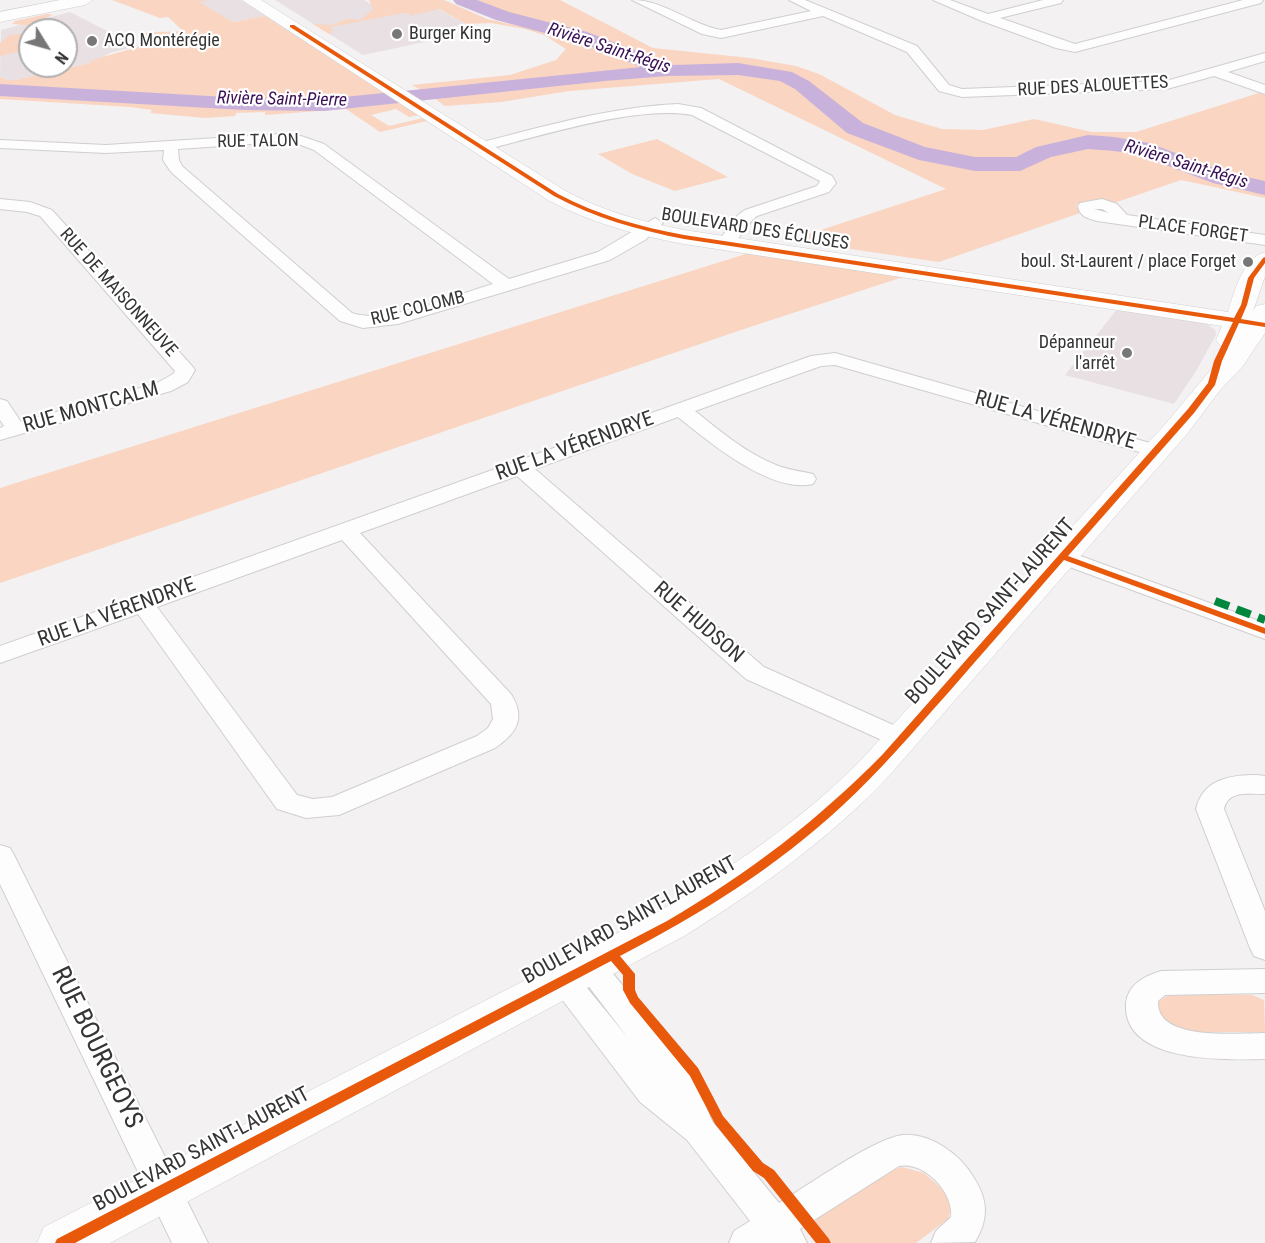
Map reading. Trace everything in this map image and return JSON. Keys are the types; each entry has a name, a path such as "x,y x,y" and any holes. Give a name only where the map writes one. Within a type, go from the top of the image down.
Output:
{"main road":[{"path":"59,0 0,17 85,0"},
{"name":"BOULEVARD DES ÉCLUSES","path":"250,0 408,95"},
{"name":"BOULEVARD DES ÉCLUSES","path":"265,0 486,145 592,203 651,226 1256,317"},
{"name":"BOULEVARD SAINT-LAURENT","path":"62,1243 693,911 766,863 844,800 902,739 1157,451 1212,383 1234,360 1256,317 1251,278 1265,259"}],"street":[{"path":"638,0 706,31 717,33 733,33 825,12"},
{"path":"795,0 825,12"},
{"path":"939,0 1072,48 1084,47 1257,0"},
{"path":"986,18 1057,0"},
{"name":"RUE DES ALOUETTES","path":"825,12 912,49 942,86 953,91 970,93 1162,86 1265,57"},
{"path":"1216,72 1265,90"},
{"path":"486,145 656,109 680,107 696,111 827,179 828,183 823,189 754,211 744,218 728,239"},
{"name":"RUE TALON","path":"0,144 90,149 281,138 309,142 506,285"},
{"name":"RUE COLOMB","path":"171,145 171,160 176,169 352,321 369,323 386,321 609,254 651,226"},
{"name":"RUE DE MAISONNEUVE","path":"0,204 42,210 184,367 181,378"},
{"name":"PLACE FORGET","path":"1120,219 1265,240"},
{"name":"RUE LA VÉRENDRYE","path":"0,655 812,361 834,359 1157,451"},
{"name":"RUE MONTCALM","path":"8,432 164,387 181,378"},
{"path":"0,405 8,432"},
{"path":"680,410 758,467 779,475 805,479"},
{"name":"RUE HUDSON","path":"520,467 755,673 902,739"},
{"path":"142,603 287,802 305,809 339,805 486,742 503,729 507,713 502,700 345,530"},
{"path":"1064,556 1265,631"},
{"path":"1265,784 1226,787 1214,796 1210,808 1265,948"},
{"name":"RUE BOURGEOYS","path":"0,855 190,1243"},
{"path":"576,974 652,1092 699,1130 770,1237 888,1155 902,1150 913,1150 927,1154 940,1164 963,1190 969,1203 969,1214 965,1226 950,1243"},
{"path":"1265,981 1161,983 1146,992 1142,1005 1143,1014 1158,1032 1182,1044 1265,1046"}],"shaded area":[{"path":"112,0 208,0 199,2 233,22 265,16 387,95 298,101 254,100 0,86 0,77 7,80 78,78 78,66 149,41 140,33 183,31 168,17 160,18"},
{"path":"240,0 265,16 233,22 197,2"},
{"path":"275,0 364,0 390,15 434,7 466,24 441,29 453,36 363,55"},
{"path":"369,0 444,0 487,19 592,42 630,61 654,68 656,71 421,90 412,85 510,75 556,60 566,49 544,35 525,29 491,23 466,24 439,9 409,16 410,13 404,13 331,27 333,32 329,34 313,24 332,25 347,19 361,20 373,9"},
{"path":"473,0 560,0 653,48 750,58 796,66 819,74 895,115 942,129 983,130 1034,119 1092,132 1136,132 1265,91 1265,184 1201,167 1144,146 1090,138 1076,138 1037,147 1016,161 979,162 916,150 852,123 806,83 779,72 739,66 673,68 658,60 643,58 616,44 561,26 497,11"},
{"path":"70,12 137,46 110,53 91,63 78,66 78,18 47,18"},
{"path":"47,14 53,15 46,18 29,18"},
{"path":"18,26 18,78 25,78 7,80 0,77 1,30"},
{"path":"18,34 18,52 0,56 0,43 10,35"},
{"path":"719,71 760,72 779,76 801,88 829,113 828,117 881,143 955,164 978,168 1014,168 1035,163 1074,148 1115,147 1133,150 1199,176 1265,192 1265,198 1181,180 1114,203 1085,201 1076,205 1080,213 939,262 790,240 946,189 719,79 569,91 501,102 445,106 430,95 466,91 514,90 603,76 624,78"},
{"path":"0,92 74,94 261,106 306,106 394,100 419,115 409,117 396,109 371,115 389,126 423,118 427,121 380,132 346,109 265,115 265,112 236,113 235,116 205,118 150,113 152,110 130,107 0,99"},
{"path":"657,139 728,177 675,191 632,174 598,154"},
{"path":"752,252 906,276 0,583 0,488"},
{"path":"1118,308 1207,324 1215,330 1216,335 1174,404 1065,375"},
{"path":"1176,993 1252,995 1264,1000 1265,1032 1187,1032 1166,1024 1156,1008 1164,998"},
{"path":"902,1167 924,1173 939,1186 948,1198 951,1208 948,1219 916,1243 832,1243 815,1222 818,1218 894,1169"}],"waterway":[{"name":"Rivière Saint-Régis","path":"462,0 503,16 589,39 671,71 738,69 785,76 802,85 855,128 919,153 975,164 1020,164 1044,152 1088,142 1114,144 1141,148 1221,178 1265,188"},
{"name":"Rivière Saint-Pierre","path":"0,90 244,104 324,105 605,75 660,72"}],"marked path":[{"path":"1215,601 1265,620"}],"cycle path":[{"path":"292,26 556,195 618,222 684,237 1265,325"},
{"path":"62,1243 671,924 730,888 812,826 863,781 887,756 1191,411 1212,383 1218,361 1244,305 1251,278 1265,259"},
{"path":"1064,557 1265,631"},
{"path":"613,955 629,974 629,990 634,1000 694,1072 719,1120 758,1167 769,1174 824,1243"}],"place":[{"name":"Burger King","path":"397,34"},
{"name":"ACQ Montérégie","path":"92,41"},
{"name":"boul. St-Laurent / place Forget","path":"1248,262"},
{"name":"Dépanneur l'arrêt","path":"1127,353"}]}
